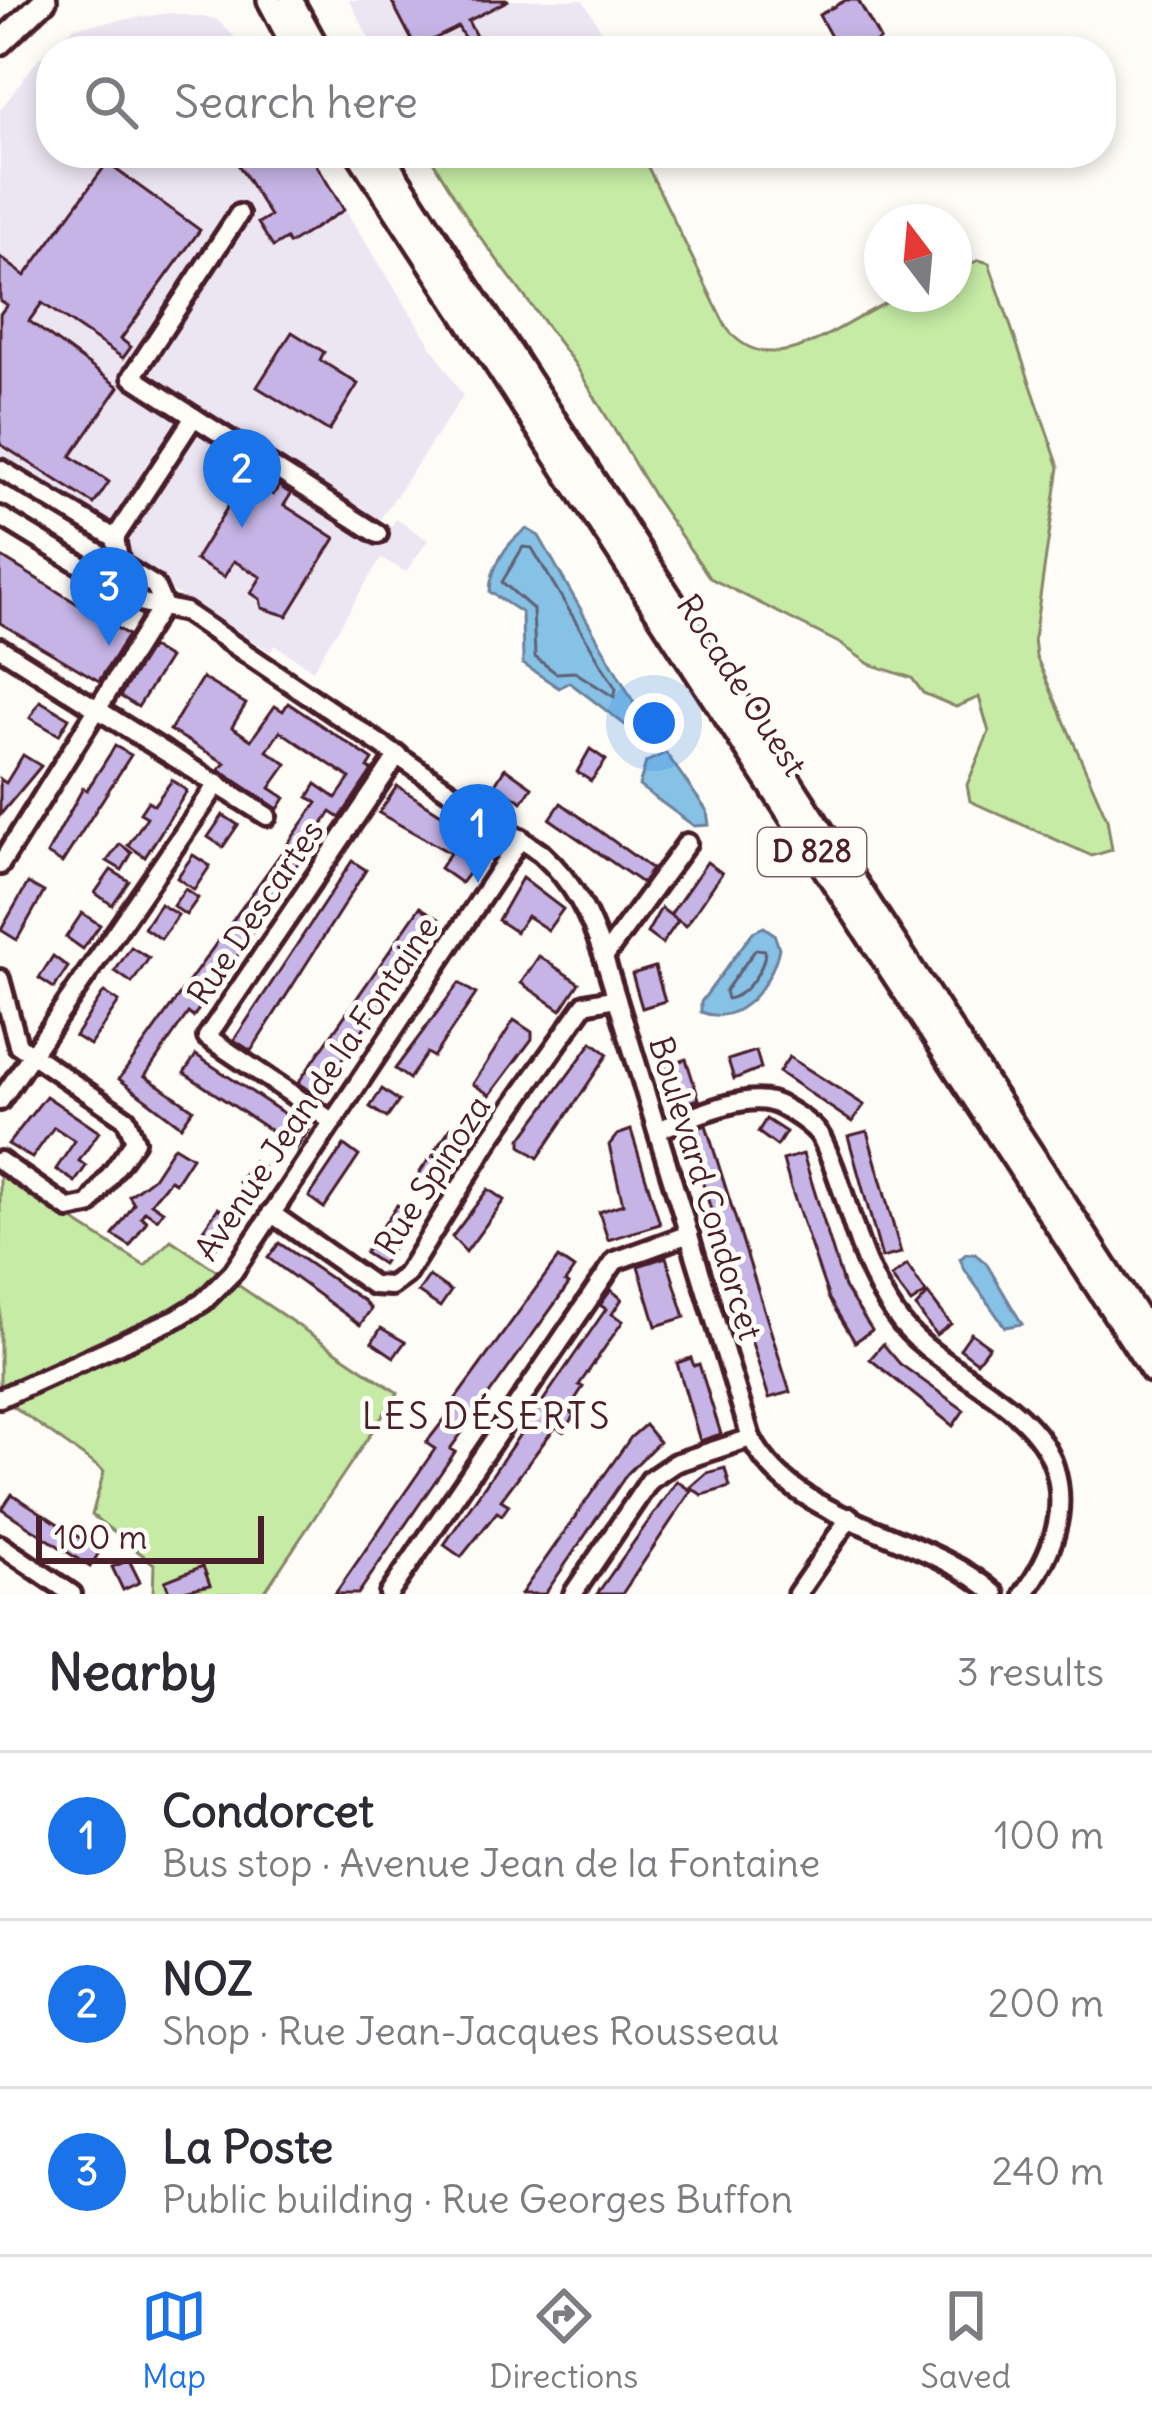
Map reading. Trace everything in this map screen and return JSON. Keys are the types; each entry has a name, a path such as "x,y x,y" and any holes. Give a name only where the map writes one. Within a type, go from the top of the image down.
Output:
{"main road":[{"path":"0,43 45,0"},
{"path":"269,0 288,36"},
{"path":"291,0 311,36"},
{"name":"Rocade Ouest","path":"368,168 1152,1371"},
{"name":"Rocade Ouest","path":"391,168 1152,1338"}],"street":[{"path":"239,214 132,376 378,534"},
{"path":"163,604 155,586 120,564 115,538 194,417"},
{"path":"0,469 115,538"},
{"path":"0,516 143,603 163,604"},
{"path":"0,865 163,604"},
{"name":"Boulevard Condorcet","path":"163,604 185,612 262,659 521,838 569,880 587,908 604,958 751,1438 764,1462 784,1482 850,1517 931,1551 995,1594"},
{"path":"0,648 267,816"},
{"name":"Rue Descartes","path":"332,1122 207,1037 398,755"},
{"path":"0,1101 218,783"},
{"name":"Avenue Jean de la Fontaine","path":"0,1398 203,1302 232,1272 521,838"},
{"path":"604,958 687,843"},
{"path":"0,979 18,1045 30,1058 126,1119 135,1141 88,1205 69,1209 0,1161"},
{"name":"Rue Spinoza","path":"272,1213 374,1285 391,1286 406,1276 492,1136 585,1004 616,998"},
{"path":"657,1130 754,1100 774,1102 821,1134 862,1260 898,1320 1002,1402 1042,1444 1054,1466 1057,1533 1048,1560 1024,1594"},
{"path":"389,1594 615,1261 688,1234"},
{"path":"573,1594 650,1480 676,1463 751,1438"},
{"path":"797,1594 850,1517"},
{"path":"0,1545 72,1594"}],"shaded area":[{"path":"349,0 583,0 601,30 580,36 368,36"},
{"path":"170,13 216,19 234,36 66,36 74,27"},
{"path":"36,62 36,168 319,168 463,396 379,521 390,528 396,519 428,540 406,572 381,558 313,670 275,645 271,652 126,562 126,537 0,461 0,110"}],"green space":[{"path":"437,168 648,168 726,327 744,345 765,352 810,343 869,312 972,312 972,263 989,263 1059,467 1034,638 1036,656 1107,819 1112,850 1092,856 970,801 967,785 989,732 979,697 956,707 923,693 912,678 869,664 841,644 710,578 655,498 575,364 477,233"},
{"path":"0,1174 145,1266 171,1240 398,1393 263,1594 153,1594 154,1564 92,1515 104,1471 0,1397"}],"water":[{"path":"527,529 539,536 650,731 637,734 569,682 559,688 523,664 522,613 490,592 501,556"},
{"path":"666,753 707,811 709,825 694,826 639,786 646,762"},
{"path":"764,927 774,934 779,948 762,988 729,1014 701,1012 701,1002 753,932"},
{"path":"975,1254 986,1263 1022,1324 1005,1327 965,1270 960,1259"}],"building":[{"path":"391,0 509,0 468,21 476,36 463,36 458,27 440,36 410,36"},
{"path":"846,0 858,0 878,36 831,36 819,15"},
{"path":"103,168 114,168 200,230 121,339 131,347 123,358 42,303 29,321 119,387 71,456 109,482 94,504 0,444 0,314 7,305 0,301 0,257 25,276"},
{"path":"240,168 318,168 344,210 289,244 286,239 273,247 258,223 270,216"},
{"path":"292,332 324,352 320,360 358,384 329,431 257,387"},
{"path":"246,477 273,495 279,486 291,494 284,505 335,538 287,616 262,608 260,599 251,593 261,577 234,561 224,577 195,560"},
{"path":"0,556 128,635 99,681 0,623"},
{"path":"151,647 169,658 138,707 120,696"},
{"path":"202,678 246,704 232,727 251,740 275,706 283,711 288,703 373,760 368,768 372,770 340,818 331,812 226,973 193,1017 188,1013 145,1076 193,1109 181,1126 119,1079 317,803 308,797 316,784 336,798 350,778 280,731 267,751 287,764 270,788 285,798 278,809 219,770 225,763 170,730"},
{"path":"40,701 69,718 59,735 30,718"},
{"path":"115,746 131,755 62,863 47,854 83,788 87,790"},
{"path":"590,749 606,760 591,781 577,772"},
{"path":"23,755 41,766 0,815 0,779 6,783"},
{"path":"505,768 532,787 522,802 495,784"},
{"path":"172,780 187,791 145,857 128,845 147,817 140,813 148,801 154,805"},
{"path":"397,786 490,845 461,883 440,868 450,853 379,813"},
{"path":"561,803 652,869 642,883 550,819"},
{"path":"223,815 238,825 223,847 208,837"},
{"path":"120,844 132,853 122,870 107,861"},
{"path":"193,855 210,866 194,890 177,878"},
{"path":"352,861 366,870 251,1051 234,1040"},
{"path":"707,862 722,873 686,926 670,915"},
{"path":"111,870 129,881 112,905 95,893"},
{"path":"522,878 563,909 548,930 527,916 516,932 498,920"},
{"path":"28,883 44,892 17,940 1,930"},
{"path":"185,889 198,898 186,915 173,906"},
{"path":"160,904 178,915 161,939 144,928"},
{"path":"420,907 439,919 317,1096 298,1083"},
{"path":"661,908 678,921 662,944 647,933"},
{"path":"82,913 100,925 83,949 66,937"},
{"path":"131,947 149,958 132,983 115,971"},
{"path":"53,956 68,967 54,988 39,978"},
{"path":"539,956 579,983 561,1010 521,983"},
{"path":"655,967 665,1001 642,1008 632,974"},
{"path":"459,983 476,994 433,1057 427,1053 409,1079 395,1069"},
{"path":"104,992 119,1002 90,1045 75,1036"},
{"path":"514,1020 532,1032 532,1039 490,1095 473,1084"},
{"path":"592,1042 608,1054 538,1158 521,1146 521,1139"},
{"path":"756,1051 761,1068 734,1079 728,1060"},
{"path":"196,1055 309,1130 297,1148 184,1073"},
{"path":"789,1057 864,1105 852,1122 779,1072"},
{"path":"686,1059 699,1099 678,1106 665,1065"},
{"path":"382,1089 399,1101 387,1118 370,1107"},
{"path":"46,1096 99,1132 79,1161 86,1166 75,1182 56,1169 75,1141 54,1127 32,1158 8,1144"},
{"path":"766,1119 786,1132 777,1146 758,1132"},
{"path":"706,1125 790,1392 769,1398 687,1132"},
{"path":"451,1127 466,1137 426,1196 411,1185"},
{"path":"631,1130 660,1224 608,1240 599,1212 623,1204 609,1145 617,1135"},
{"path":"867,1131 901,1253 882,1258 848,1136"},
{"path":"344,1145 359,1156 324,1208 309,1197"},
{"path":"174,1146 192,1157 175,1183 170,1180 151,1203 163,1211 157,1219 145,1211 141,1217 147,1221 130,1246 113,1235 134,1204 129,1196 153,1178"},
{"path":"803,1154 844,1287 872,1330 855,1342 829,1299 783,1160"},
{"path":"253,1161 268,1171 254,1192 239,1182"},
{"path":"488,1189 504,1200 466,1252 452,1237"},
{"path":"397,1205 413,1216 382,1264 365,1253"},
{"path":"218,1208 235,1219 217,1246 200,1234"},
{"path":"279,1243 364,1301 371,1309 360,1325 268,1258"},
{"path":"666,1257 685,1317 656,1326 638,1266"},
{"path":"558,1258 574,1269 565,1282 569,1284 450,1449 455,1452 358,1594 335,1594 435,1449 426,1443 454,1407 451,1405"},
{"path":"907,1265 926,1293 911,1303 891,1277"},
{"path":"429,1276 451,1291 440,1307 418,1292"},
{"path":"611,1290 622,1299 612,1314 623,1321 579,1385 583,1387 568,1410 575,1415 564,1432 556,1427 550,1434 501,1500 509,1505 502,1515 497,1512 461,1557 444,1545 606,1309 600,1305"},
{"path":"928,1294 951,1324 936,1335 916,1307"},
{"path":"381,1328 405,1342 394,1357 372,1342"},
{"path":"971,1333 989,1346 977,1362 960,1349"},
{"path":"883,1344 900,1364 964,1410 953,1426 870,1359"},
{"path":"691,1358 694,1366 699,1364 721,1434 700,1441 677,1363"},
{"path":"645,1425 659,1442 627,1474 545,1594 521,1594 631,1437"},
{"path":"725,1468 730,1487 702,1495 690,1487 706,1473"},
{"path":"677,1481 691,1491 622,1594 597,1594"},
{"path":"12,1494 100,1551 90,1567 2,1509"},
{"path":"129,1560 140,1582 123,1590 112,1567"},
{"path":"203,1566 210,1585 170,1594 165,1581"}],"place":[{"name":"NOZ","path":"242,528"},
{"name":"La Poste","path":"109,646"},
{"name":"Condorcet","path":"478,883"}],"district":[{"name":"LES DÉSERTS","path":"487,1416"}]}
